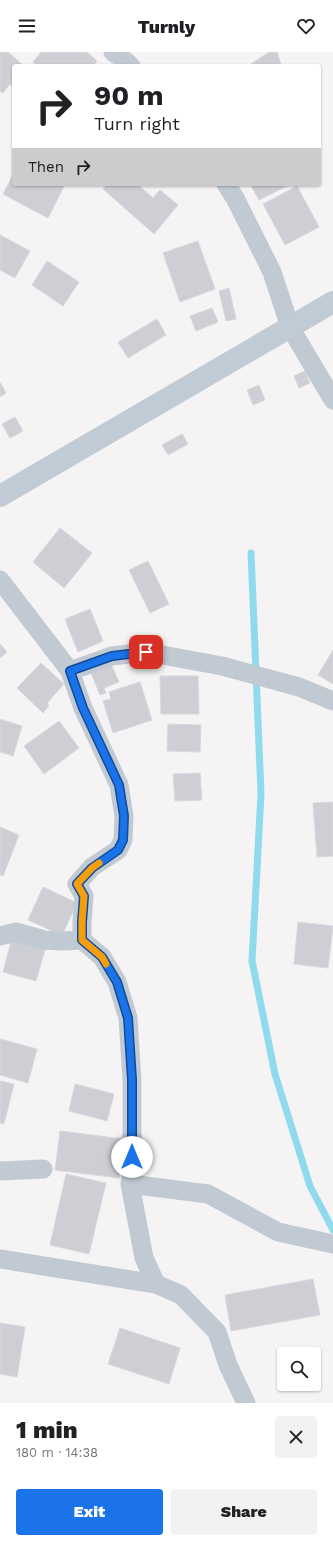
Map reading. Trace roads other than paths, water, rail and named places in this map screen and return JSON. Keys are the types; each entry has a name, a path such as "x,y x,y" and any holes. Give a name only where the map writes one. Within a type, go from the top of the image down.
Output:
{"main road":[{"path":"0,496 333,302"}],"street":[{"path":"113,52 128,64"},
{"path":"227,186 235,198 272,272 290,327 333,400"},
{"path":"0,580 70,671 83,708 119,785 124,816 123,840 118,850 92,868 77,884 84,896 82,940"},
{"path":"70,671 112,656 146,652 222,666 299,687 333,701"},
{"path":"0,936 16,932 44,940 82,940 102,957 117,982 128,1018 132,1080 130,1184 144,1258 156,1284"},
{"path":"0,1171 44,1169"},
{"path":"130,1184 208,1194 278,1232 333,1244"},
{"path":"0,1259 156,1284 181,1296 216,1332 228,1365 246,1403"}],"waterway":[{"path":"251,553 261,794 252,961 275,1074 310,1186 333,1230"}]}
